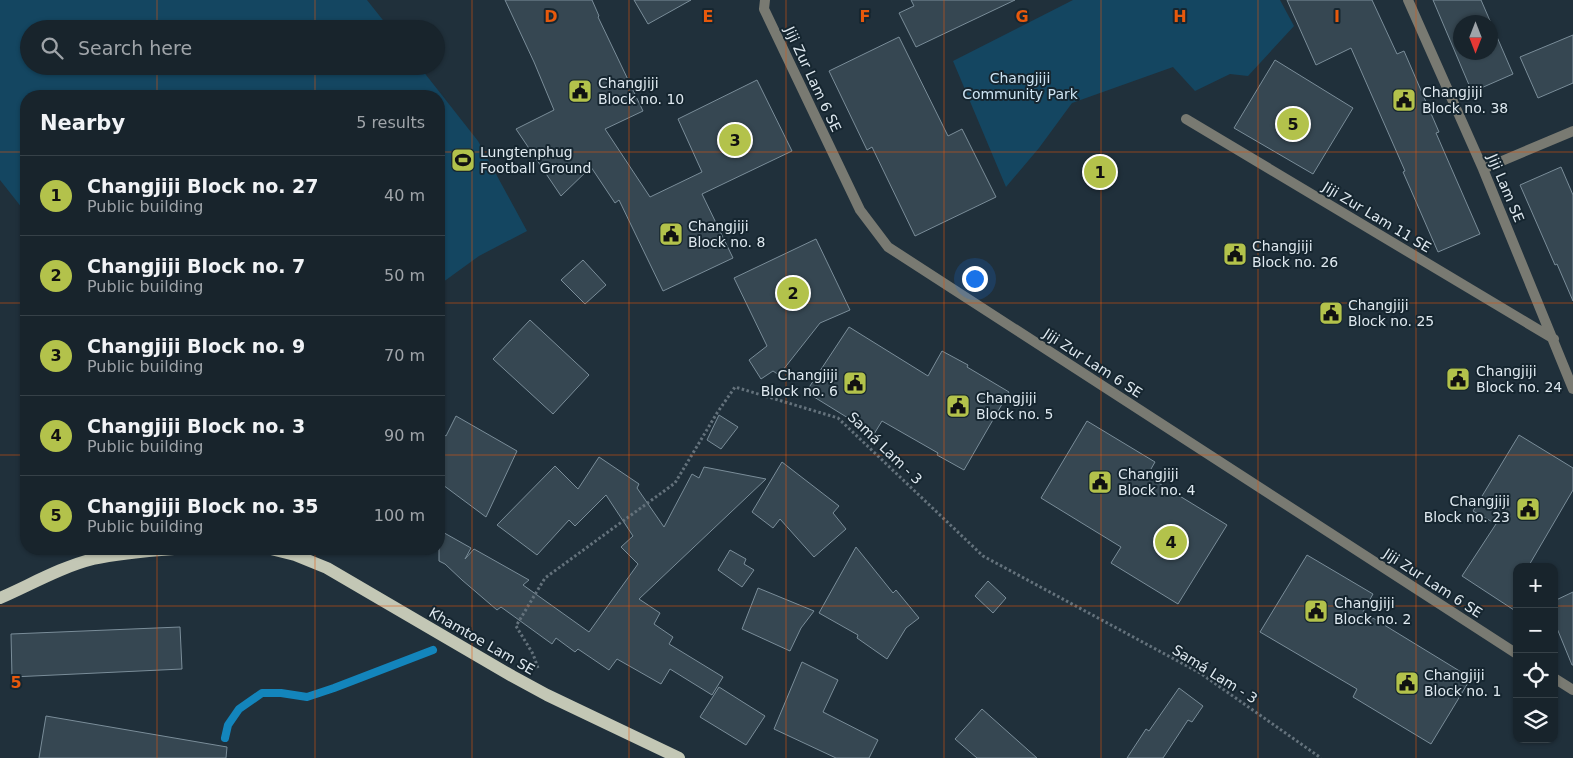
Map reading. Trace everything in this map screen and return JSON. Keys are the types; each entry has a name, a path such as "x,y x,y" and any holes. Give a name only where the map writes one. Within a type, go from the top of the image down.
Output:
{"main road":[{"path":"0,598 67,568 92,559 116,555"},
{"name":"Khamtoe Lam SE","path":"295,555 327,568 547,695 679,758"}],"street":[{"name":"Jiji Zur Lam 6 SE","path":"766,0 764,9 860,210 888,247 1515,653"},
{"name":"Jiji Lam SE","path":"1408,0 1483,169 1573,389"},
{"name":"Jiji Zur Lam 11 SE","path":"1186,119 1554,339"},
{"path":"1483,169 1573,130"},
{"path":"1558,681 1573,690"}],"path":[{"name":"Samá Lam - 3","path":"547,695 533,654 516,626 544,578 676,484 717,413 735,387 838,418 983,556 1200,673 1321,758"}],"green space":[{"name":"Lungtenphug Football Ground","path":"0,0 367,0 383,20 20,20 20,75 426,75 438,90 20,90 20,205 0,180"},
{"name":"Changjiji Community Park","path":"1073,0 1280,0 1294,26 1248,76 1230,74 1195,91 1173,67 1072,103 1039,148 1006,187 953,61"},
{"name":"Lungtenphug Football Ground","path":"445,99 478,141 527,231 479,256 445,281"}],"building":[{"path":"505,0 592,0 598,17 643,111 605,129 650,197 702,172 678,119 757,80 792,151 702,194 733,258 663,291 619,200 615,203 591,167 561,196 516,129 554,110"},
{"path":"634,0 691,0 648,24"},
{"path":"911,0 1015,0 916,47 899,13 914,6"},
{"path":"1287,0 1372,0 1397,54 1404,51 1439,132 1436,133 1480,234 1438,252 1351,48 1316,65"},
{"path":"1433,0 1481,0 1487,15 1453,15 1453,47"},
{"path":"1573,35 1573,83 1538,98 1520,57"},
{"path":"899,37 948,136 962,129 996,197 915,236 872,147 867,150 829,71"},
{"path":"1498,39 1513,74 1472,92 1458,60 1498,60"},
{"path":"1275,60 1353,108 1313,174 1234,128"},
{"path":"1561,167 1573,195 1573,301 1520,185"},
{"path":"816,239 850,310 820,323 779,375 773,371 761,379 749,360 767,346 734,278"},
{"path":"583,260 606,285 585,304 561,280"},
{"path":"530,320 589,375 553,414 493,359"},
{"path":"849,327 928,376 942,351 968,365 967,367 1009,392 964,470 882,421 874,434 806,392"},
{"path":"719,415 738,427 721,449 707,440"},
{"path":"456,416 517,451 486,517 445,486 446,436"},
{"path":"1087,421 1155,462 1147,476 1227,525 1178,604 1111,563 1121,547 1041,498"},
{"path":"1519,435 1573,468 1573,490 1530,563 1513,563 1513,609 1462,576 1496,524 1473,511"},
{"path":"599,457 639,484 637,488 664,527 692,474 699,478 704,467 766,479 639,599 660,613 654,624 673,637 669,644 723,677 712,695 670,669 661,684 617,659 609,670 578,649 575,652 556,638 552,644 501,607 497,610 445,564 439,561 439,555 445,555 445,533 471,548 465,559 474,549 529,580 523,585 589,632 638,564 621,547 633,536 606,495 575,526 569,520 537,555 497,525 555,466 578,489"},
{"path":"782,462 839,506 833,513 846,529 814,557 780,519 773,528 752,512"},
{"path":"856,547 893,593 896,590 919,618 906,628 887,659 857,638 858,635 819,613"},
{"path":"730,550 746,559 744,564 754,570 742,587 718,570"},
{"path":"1307,555 1373,594 1363,612 1471,678 1431,744 1353,697 1357,689 1260,632"},
{"path":"988,581 1006,598 993,613 975,596"},
{"path":"758,588 814,611 801,628 790,651 742,629"},
{"path":"1573,592 1573,665 1558,631 1558,599"},
{"path":"180,627 182,669 12,677 11,634"},
{"path":"802,662 838,680 823,712 878,740 869,758 836,758 774,729"},
{"path":"719,687 765,716 746,745 700,717"},
{"path":"1179,688 1203,706 1192,722 1188,720 1163,758 1127,758 1146,729 1149,731"},
{"path":"982,709 1037,758 977,758 955,739"},
{"path":"46,716 227,747 226,758 39,758"}],"waterway":[{"path":"225,738 228,725 239,709 262,693 281,693 307,697 433,650"}],"place":[{"name":"Changjiji Block no. 10","path":"580,91"},
{"name":"Changjiji Block no. 38","path":"1404,100"},
{"name":"Changjiji Block no. 35","path":"1293,124"},
{"name":"Changjiji Block no. 9","path":"735,140"},
{"name":"Lungtenphug Football Ground","path":"463,160"},
{"name":"Changjiji Block no. 27","path":"1100,172"},
{"name":"Changjiji Block no. 8","path":"671,234"},
{"name":"Changjiji Block no. 26","path":"1235,254"},
{"name":"Changjiji Block no. 7","path":"793,293"},
{"name":"Changjiji Block no. 25","path":"1331,313"},
{"name":"Changjiji Block no. 24","path":"1458,379"},
{"name":"Changjiji Block no. 6","path":"855,383"},
{"name":"Changjiji Block no. 5","path":"958,406"},
{"name":"Changjiji Block no. 4","path":"1100,482"},
{"name":"Changjiji Block no. 23","path":"1528,509"},
{"name":"Changjiji Block no. 3","path":"1171,542"},
{"name":"Changjiji Block no. 2","path":"1316,611"},
{"name":"Changjiji Block no. 1","path":"1407,683"}]}
